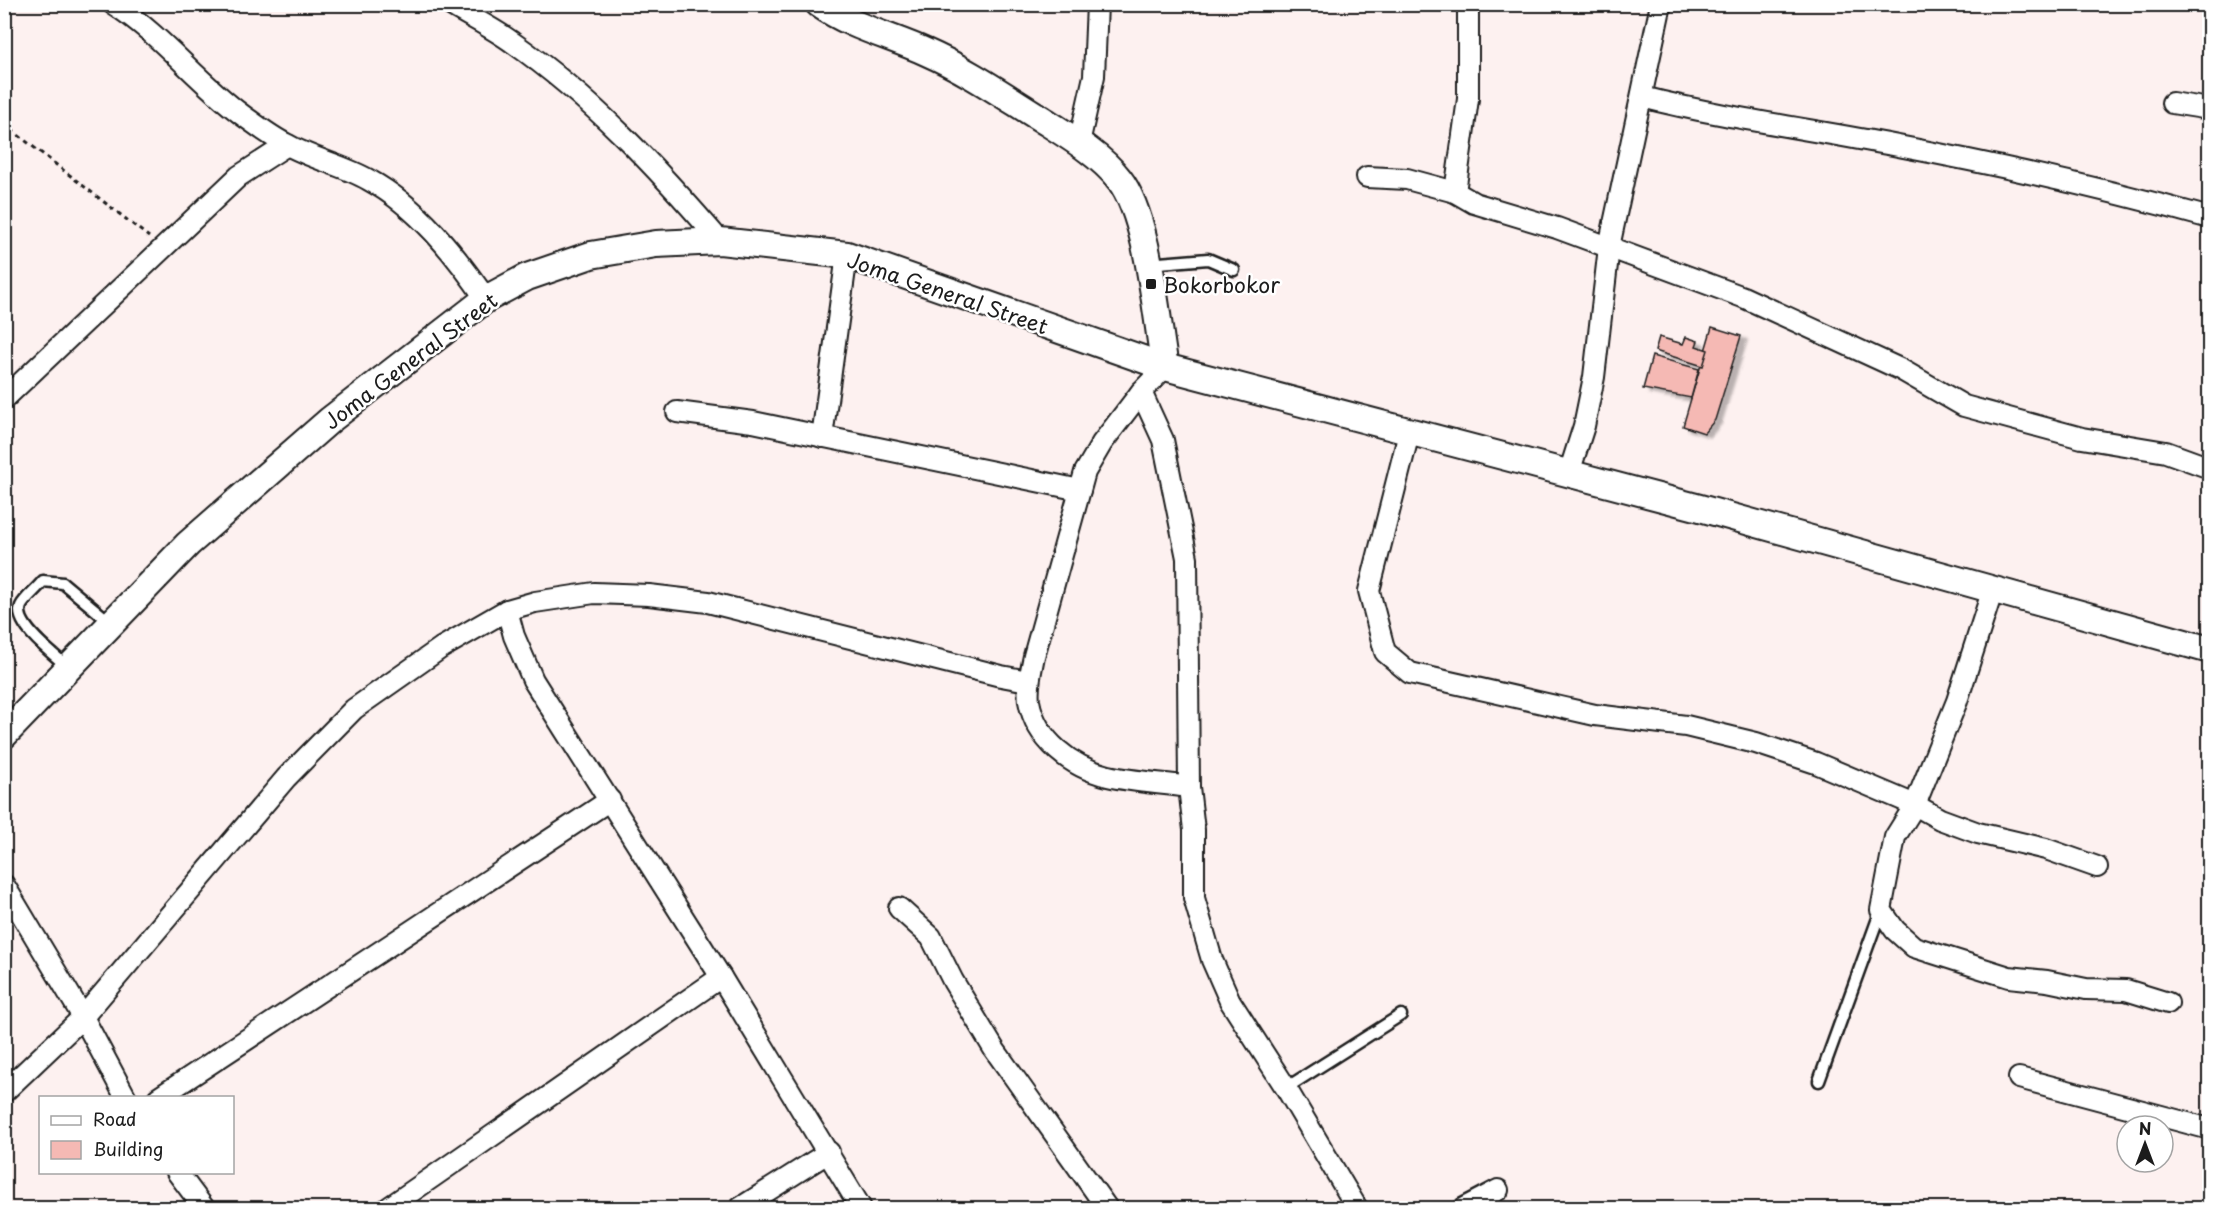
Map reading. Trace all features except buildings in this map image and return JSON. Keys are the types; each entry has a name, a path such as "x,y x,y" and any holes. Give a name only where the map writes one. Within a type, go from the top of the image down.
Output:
{"street":[{"path":"113,4 147,30 239,113 287,145 338,164 371,181 402,203 458,259 486,299"},
{"path":"450,4 512,41 580,95 631,142 720,241"},
{"path":"819,4 843,20 928,53 972,76 1079,143 1119,179 1134,209 1147,264 1165,368 1141,392 1091,460 1080,490 1028,681 1029,702 1037,724 1050,744 1072,763 1107,776 1190,787"},
{"path":"1079,143 1094,76 1097,4"},
{"path":"1455,192 1468,99 1468,4"},
{"path":"1569,473 1584,426 1594,377 1609,247 1661,4"},
{"path":"1642,97 1691,110 1897,146 2042,176 2210,218"},
{"path":"2172,103 2210,109"},
{"path":"4,399 165,249 238,176 287,145"},
{"path":"1367,177 1407,179 1455,192 1474,203 1609,247 1797,319 1900,369 1964,406 2082,438 2166,452 2210,468"},
{"name":"Joma General Street","path":"4,735 188,544 313,434 486,299 526,277 591,255 656,244 720,241 847,255 1165,368 1569,473 1993,589 2093,620 2210,650"},
{"path":"822,437 847,255"},
{"path":"1141,392 1163,440 1187,558 1194,898 1212,960 1230,1001 1286,1088 1357,1209"},
{"path":"677,412 753,422 1080,490"},
{"path":"1409,433 1370,591 1385,652 1410,673 1595,715 1686,726 1756,743 1816,763 1915,805 1940,819 1978,833 2046,849 2097,867"},
{"path":"1993,589 1957,701 1915,805 1895,837 1881,910 1895,930 1914,948 2009,977 2047,981 2086,989 2126,990 2168,1004"},
{"path":"4,1092 83,1017 286,778 354,709 441,648 507,610 535,602 594,593 649,595 696,601 1028,681"},
{"path":"507,610 514,636 533,680 721,977 829,1152 861,1209"},
{"path":"161,1096 610,800"},
{"path":"4,885 83,1017 125,1096"},
{"path":"899,908 931,937 953,981 994,1049 1107,1209"},
{"path":"388,1209 721,977"},
{"path":"2019,1078 2210,1129"},
{"path":"740,1209 829,1152"},
{"path":"178,1174 204,1209"},
{"path":"1464,1209 1498,1190"}],"lane":[{"path":"1147,264 1208,259 1234,270"},
{"path":"69,668 25,627 20,615 21,606 43,581 63,583 111,623"},
{"path":"1819,1081 1881,910"},
{"path":"1286,1088 1401,1015"}],"path":[{"path":"4,124 165,249"}],"place":[{"name":"Bokorbokor","path":"1151,284"}]}
